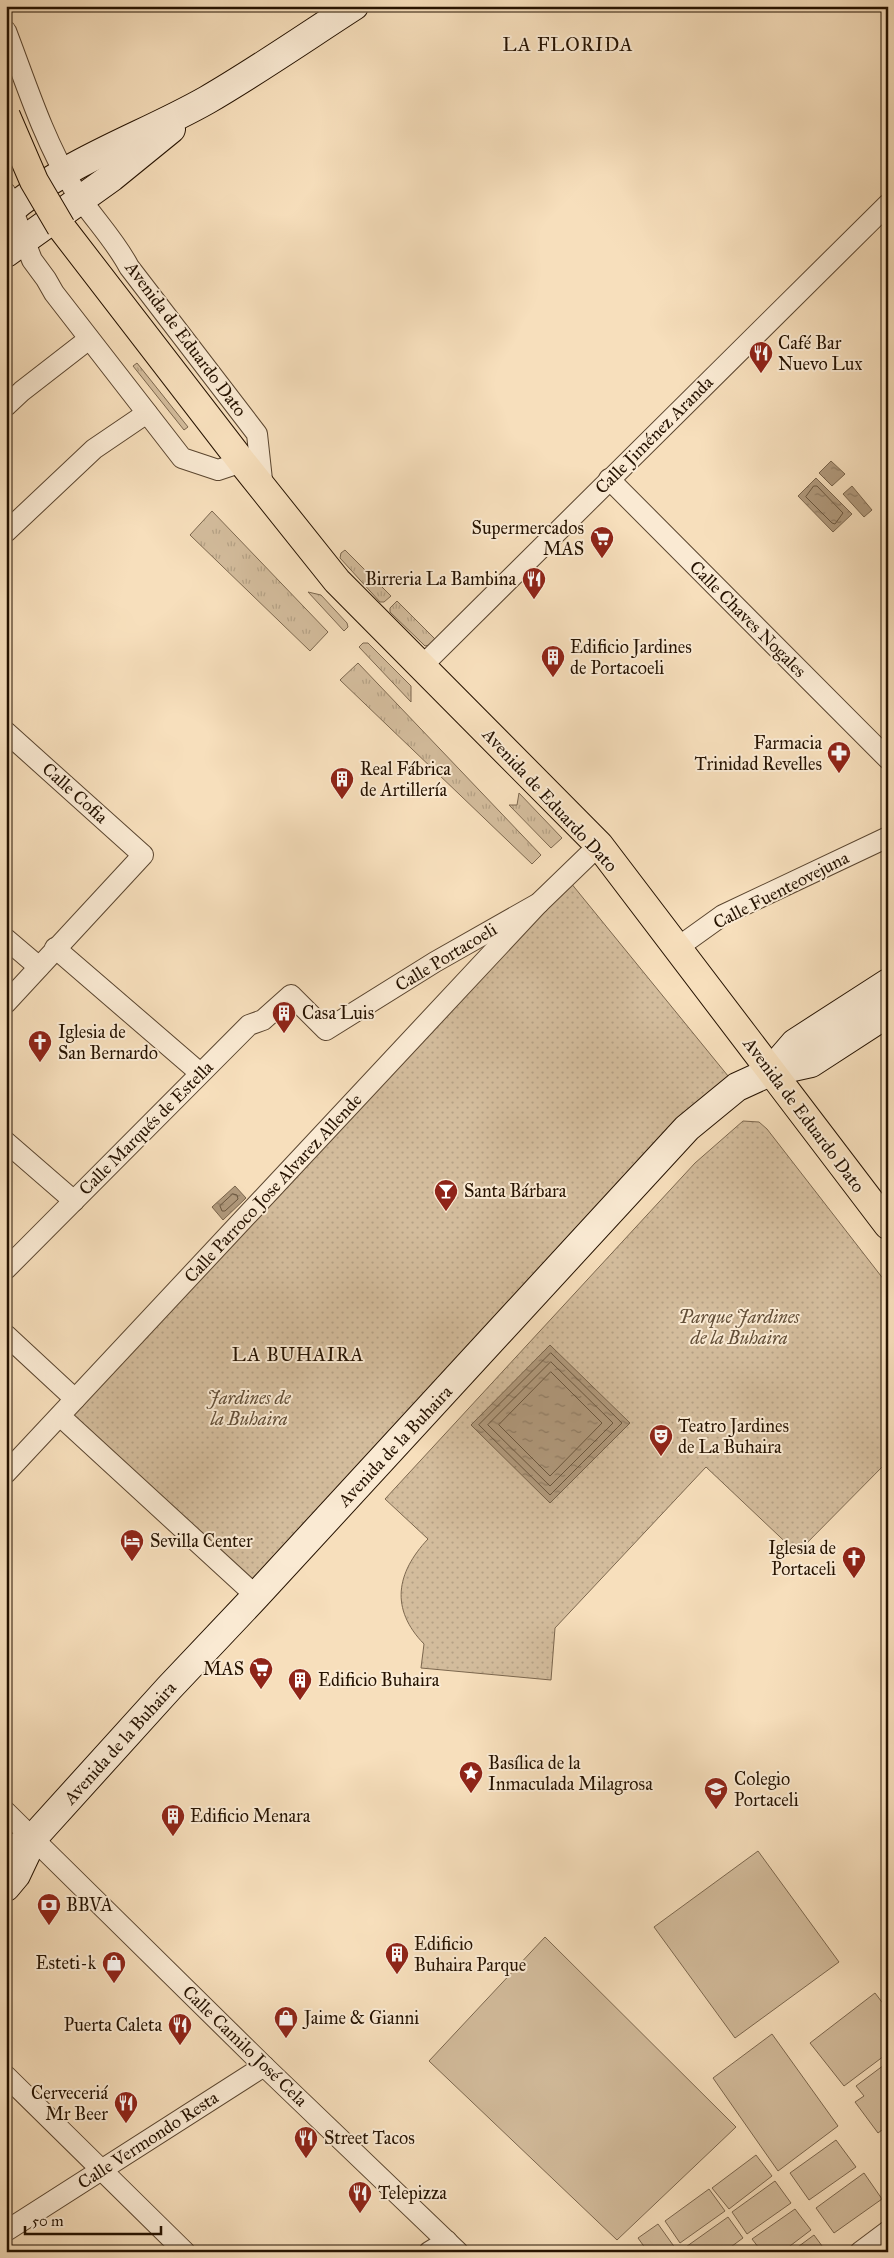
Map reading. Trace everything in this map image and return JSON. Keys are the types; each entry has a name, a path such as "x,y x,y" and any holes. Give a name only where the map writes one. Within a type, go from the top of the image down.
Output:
{"main road":[{"path":"18,250 58,222 81,200 207,100 354,6"},
{"path":"8,205 96,154 207,100"},
{"name":"Avenida de Eduardo Dato","path":"6,116 34,182 58,222 263,489 338,581 598,845 888,1226"},
{"name":"Avenida de la Buhaira","path":"770,1072 795,1044 888,983"},
{"name":"Avenida de la Buhaira","path":"6,1854 34,1837 169,1688 687,1128 737,1086 770,1072 810,1063 888,1013"},
{"name":"Avenida de la Buhaira","path":"6,1886 16,1875 34,1837"}],"street":[{"name":"Avenida de Eduardo Dato","path":"6,31 53,152 81,200 122,252 129,267 257,434 263,489"},
{"name":"Calle Jiménez Aranda","path":"422,666 888,204"},
{"path":"8,205 18,250 46,279 54,293 182,458 218,470 242,462"},
{"path":"6,406 22,391 89,339"},
{"path":"6,532 94,449 147,413"},
{"name":"Calle Chaves Nogales","path":"609,479 888,760"},
{"name":"Calle Cofia","path":"6,732 143,855 55,948"},
{"name":"Calle Fuenteovejuna","path":"677,948 724,915 888,837"},
{"name":"Calle Portacoeli","path":"291,995 326,1030 435,962 539,903 598,845"},
{"name":"Calle Parroco Jose Alvarez Allende","path":"6,1473 539,903"},
{"path":"6,939 39,967"},
{"path":"6,1003 55,948 200,1073"},
{"name":"Calle Marqués de Estella","path":"6,1269 249,1025 263,1020 291,995"},
{"path":"6,1142 74,1200"},
{"path":"6,1335 75,1399"},
{"path":"60,1416 256,1596"},
{"name":"Calle Camilo José Cela","path":"6,1812 34,1837 264,2066 452,2247"},
{"name":"Calle Vermondo Resta","path":"6,2231 264,2066"},
{"path":"6,2076 186,2252"},
{"path":"860,2252 888,2231"},
{"path":"429,2252 452,2247"}],"green space":[{"path":"137,363 188,427 184,430 133,366"},
{"path":"212,511 328,632 310,651 190,535"},
{"path":"345,550 391,596 384,602 380,602 340,558 341,553"},
{"path":"308,592 321,595 347,623 348,627 344,631"},
{"path":"397,601 436,640 425,646 390,612 390,608"},
{"path":"363,643 368,643 411,686 411,702 359,647"},
{"path":"358,663 541,855 532,864 340,680"},
{"path":"519,793 562,838 551,848 509,805 517,805"},
{"name":"Jardines de la Buhaira","path":"566,877 737,1087 256,1596 60,1416"},
{"name":"Parque Jardines de la Buhaira","path":"743,1121 759,1122 767,1129 888,1285 888,1461 797,1553 706,1467 555,1628 551,1680 421,1668 424,1644 413,1631 406,1618 401,1591 409,1565 428,1539 385,1499 695,1163"},
{"path":"758,1851 839,1962 735,2038 654,1927"},
{"path":"545,1937 736,2127 617,2240 429,2061"},
{"path":"875,1993 888,2010 888,2053 844,2086 810,2043"},
{"path":"772,2034 838,2126 778,2171 713,2078"},
{"path":"888,2062 888,2128 886,2127 878,2133 855,2102 864,2096 856,2086"},
{"path":"836,2140 856,2167 809,2200 790,2173"},
{"path":"756,2155 772,2176 729,2209 712,2188"},
{"path":"864,2173 882,2199 834,2233 816,2208"},
{"path":"775,2181 791,2203 747,2234 732,2212"},
{"path":"709,2189 725,2211 680,2243 665,2221"},
{"path":"795,2209 811,2230 782,2252 762,2252 752,2239"},
{"path":"728,2217 743,2238 724,2252 685,2252 683,2249"},
{"path":"658,2224 678,2252 648,2252 638,2238"},
{"path":"814,2235 825,2250 791,2252"}],"water":[{"path":"831,461 845,474 832,486 819,473"},
{"path":"816,478 852,514 833,532 798,496"},
{"path":"852,486 872,510 864,517 843,494"},
{"path":"235,1186 246,1198 223,1220 212,1207"},
{"path":"550,1345 630,1423 550,1503 471,1425"}],"place":[{"name":"Café Bar Nuevo Lux","path":"761,374"},
{"name":"Supermercados MAS","path":"602,559"},
{"name":"Birreria La Bambina","path":"534,600"},
{"name":"Edificio Jardines de Portacoeli","path":"553,678"},
{"name":"Farmacia Trinidad Revelles","path":"839,774"},
{"name":"Real Fábrica de Artillería","path":"342,800"},
{"name":"Casa Luis","path":"284,1034"},
{"name":"Iglesia de San Bernardo","path":"40,1063"},
{"name":"Santa Bárbara","path":"446,1212"},
{"name":"Teatro Jardines de La Buhaira","path":"661,1457"},
{"name":"Sevilla Center","path":"132,1562"},
{"name":"Iglesia de Portaceli","path":"854,1579"},
{"name":"MAS","path":"261,1690"},
{"name":"Edificio Buhaira","path":"300,1701"},
{"name":"Basílica de la Inmaculada Milagrosa","path":"471,1794"},
{"name":"Colegio Portaceli","path":"716,1810"},
{"name":"Edificio Menara","path":"173,1837"},
{"name":"BBVA","path":"49,1926"},
{"name":"Edificio Buhaira Parque","path":"397,1975"},
{"name":"Esteti-k","path":"114,1984"},
{"name":"Jaime & Gianni","path":"286,2039"},
{"name":"Puerta Caleta","path":"180,2046"},
{"name":"Cerveceriá Mr Beer","path":"126,2124"},
{"name":"Street Tacos","path":"306,2159"},
{"name":"Telepizza","path":"360,2214"}],"district":[{"name":"LA FLORIDA","path":"568,44"},
{"name":"LA BUHAIRA","path":"298,1354"}]}
